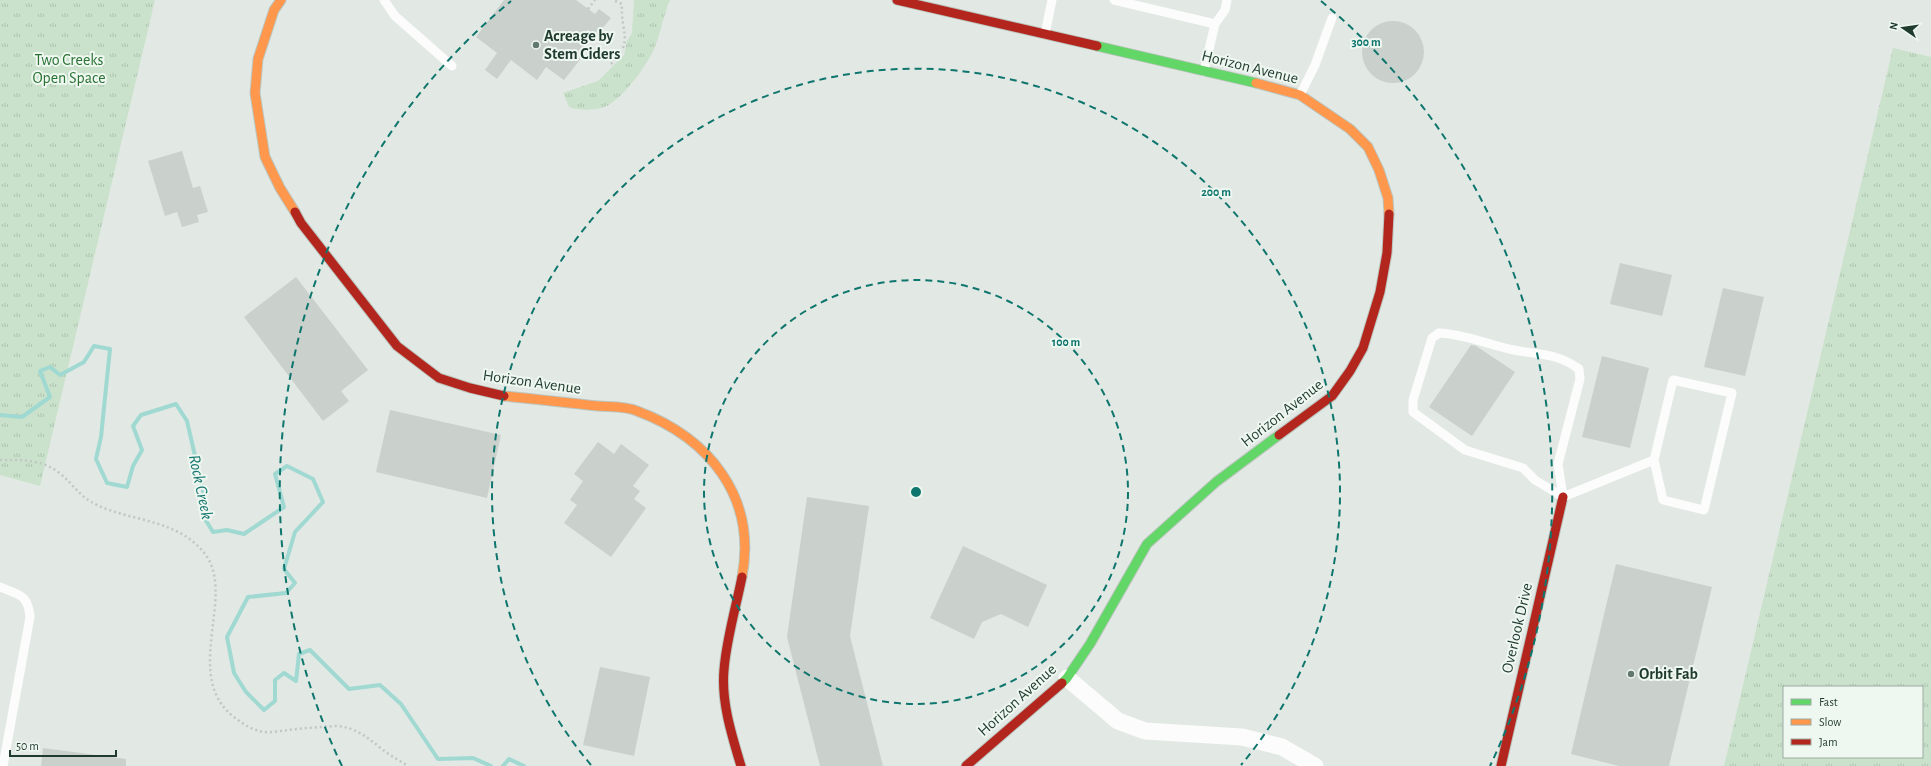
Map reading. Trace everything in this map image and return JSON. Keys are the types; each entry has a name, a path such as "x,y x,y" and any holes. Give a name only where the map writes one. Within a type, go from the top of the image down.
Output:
{"street":[{"name":"Horizon Avenue","path":"281,0 274,10 258,59 255,93 256,107 265,157 280,188 301,223 397,346 439,378 470,388 497,394 636,410 676,430 711,458 728,483 738,505 743,524 745,559 724,670 726,709 731,733 741,766"},
{"name":"Horizon Avenue","path":"897,0 1204,71 1300,95 1350,129 1368,147 1379,170 1388,198 1390,222 1387,253 1380,292 1363,348 1350,371 1332,396 1216,482 1147,544 1090,644 1067,678 966,766"},
{"name":"Overlook Drive","path":"1501,766 1563,497"},
{"path":"1067,678 1118,721 1145,732 1242,737 1282,748 1315,766"}],"lane":[{"path":"384,0 395,16 452,66"},
{"path":"1045,34 1052,0"},
{"path":"1114,0 1215,24"},
{"path":"1204,71 1215,24 1225,10 1227,0"},
{"path":"1300,95 1315,65 1332,18"},
{"path":"1438,333 1457,334 1514,350 1567,360 1579,369 1580,379 1558,464 1563,497 1535,480 1523,468 1465,450 1413,412 1413,400 1432,338 1438,333"},
{"path":"1673,380 1732,393 1704,510 1663,500 1654,460 1673,380"},
{"path":"1563,497 1654,460"},
{"path":"0,587 21,596 29,604 30,617 3,766"}],"path":[{"path":"588,8 595,0"},
{"path":"611,64 623,50 626,37 621,18 622,4 613,0"},
{"path":"0,460 19,460 41,463 58,472 84,499 102,507 155,522 184,535 205,553 214,573 216,586 210,652 214,686 224,707 245,725 265,732 347,726 357,730 384,751 408,766"}],"green space":[{"name":"Two Creeks Open Space","path":"0,0 155,0 40,486 0,475"},
{"path":"634,0 670,0 651,56 629,87 610,104 601,108 590,110 569,107 563,93 598,81 624,55 627,41 632,33"},
{"path":"1893,48 1931,57 1931,766 1724,766"}],"building":[{"name":"Acreage by Stem Ciders","path":"504,0 576,0 595,14 599,9 611,18 601,30 599,28 579,53 583,56 564,80 546,67 537,80 511,60 497,79 485,70 497,53 476,37"},
{"path":"1393,21 1405,24 1415,30 1421,40 1424,52 1421,64 1415,74 1405,80 1393,83 1381,80 1371,74 1365,64 1362,52 1365,40 1371,30 1381,24"},
{"path":"182,151 193,188 200,186 208,212 197,215 199,222 182,227 177,212 165,216 148,161"},
{"path":"1620,263 1672,275 1662,316 1610,304"},
{"path":"296,277 368,370 341,391 349,401 323,421 244,317"},
{"path":"1723,288 1764,297 1745,376 1704,367"},
{"path":"1471,345 1476,346 1515,372 1472,436 1429,407"},
{"path":"1602,356 1649,368 1630,448 1582,437"},
{"path":"390,410 501,435 487,498 376,472"},
{"path":"598,442 614,454 621,444 649,465 633,486 640,491 634,499 646,508 611,557 564,523 577,505 570,500 583,481 574,474"},
{"path":"807,497 869,506 850,636 883,766 820,766 787,637"},
{"path":"963,546 1047,585 1028,627 1001,614 982,622 974,639 930,618"},
{"path":"1616,564 1712,587 1669,766 1619,766 1571,754"},
{"path":"600,667 650,677 634,756 583,745"},
{"path":"43,748 126,759 126,766 41,766"}],"waterway":[{"name":"Rock Creek","path":"0,415 22,417 50,397 40,371 50,367 60,375 84,362 94,346 110,349 101,437 96,459 107,483 127,487 133,466 142,450 133,426 141,415 176,404 187,421 207,508 205,519 213,532 227,530 244,534 284,507 275,474 287,466 313,479 323,502 295,532 284,569 295,583 286,593 248,597 227,637 234,673 246,692 264,710 275,701 275,680 284,673 296,681 299,654 310,650 349,689 380,685 401,704 438,759 473,758 491,766"},
{"name":"Rock Creek","path":"503,766 509,759 524,766"}],"traffic: fast":[{"path":"1097,46 1256,83"},
{"path":"1062,683 1090,644 1147,544 1216,482 1279,435"}],"traffic: slow":[{"path":"281,0 274,10 258,59 255,93 265,157 280,188 295,212"},
{"path":"1256,83 1300,95 1350,129 1368,147 1379,170 1388,198 1389,214"},
{"path":"504,396 628,408 663,423 686,437 706,455 722,474 735,497 742,522 745,548 742,577"}],"traffic: jam":[{"path":"897,0 1097,46"},
{"path":"295,212 301,223 397,346 439,378 470,388 504,396"},
{"path":"1279,435 1332,396 1350,371 1363,348 1380,292 1387,253 1389,214"},
{"path":"1501,766 1563,497"},
{"path":"741,766 728,719 724,694 724,670 727,647 742,577"},
{"path":"966,766 1062,683"}],"place":[{"name":"Acreage by Stem Ciders","path":"536,45"},
{"name":"Orbit Fab","path":"1631,674"}]}
